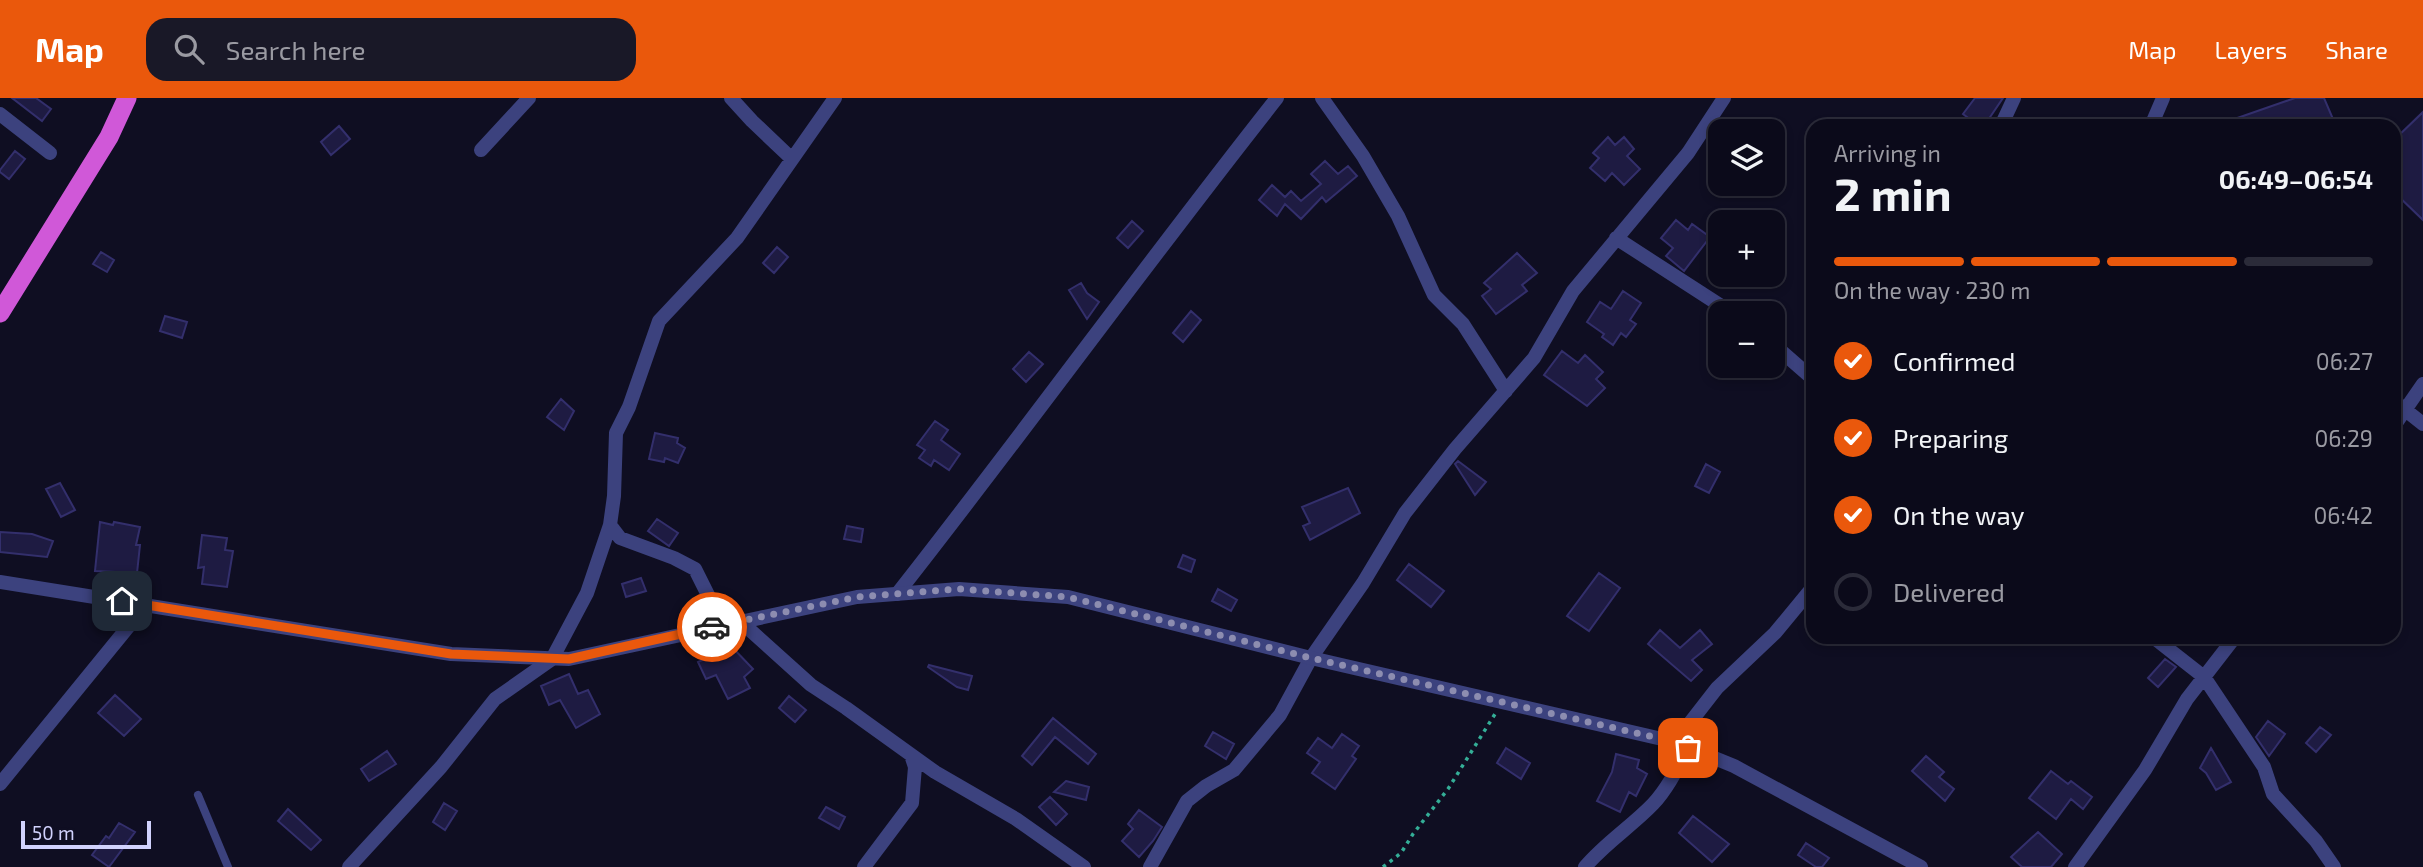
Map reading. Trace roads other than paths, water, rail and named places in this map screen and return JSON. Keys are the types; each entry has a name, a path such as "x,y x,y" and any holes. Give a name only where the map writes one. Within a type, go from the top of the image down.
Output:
{"highway":[{"path":"0,313 109,137 127,98"}],"street":[{"path":"481,149 529,98"},
{"path":"731,98 751,121 792,159"},
{"path":"349,867 441,767 495,699 552,659 587,593 610,526 616,433 629,407 659,321 737,238 835,98"},
{"path":"897,594 1001,463 1077,358 1277,98"},
{"path":"1322,98 1363,156 1398,216 1434,295 1463,324 1506,391"},
{"path":"1150,867 1187,801 1234,770 1280,715 1311,658 1363,583 1405,513 1455,449 1534,358 1573,291 1688,153 1724,98"},
{"path":"2004,119 2014,98"},
{"path":"2154,119 2163,98"},
{"path":"0,114 50,153"},
{"path":"1616,238 1713,301"},
{"path":"1785,354 1806,373"},
{"path":"2401,404 2423,384"},
{"path":"2401,406 2423,424"},
{"path":"610,526 620,538 674,558 695,569 716,611 724,617 740,621 811,685 935,772 1016,818 1084,867"},
{"path":"0,582 451,654 552,659 569,659 857,597 959,589 1068,597 1311,658 1681,745 1734,766 1922,867"},
{"path":"1585,867 1599,850 1654,802 1675,774 1681,745 1717,688 1774,633 1806,595"},
{"path":"0,784 146,605"},
{"path":"2162,644 2204,677 2263,767 2273,794 2316,841 2334,867"},
{"path":"2075,867 2145,770 2186,699 2230,644"},
{"path":"863,867 912,803 915,767 911,755"}],"lane":[{"path":"198,795 228,867"}]}
